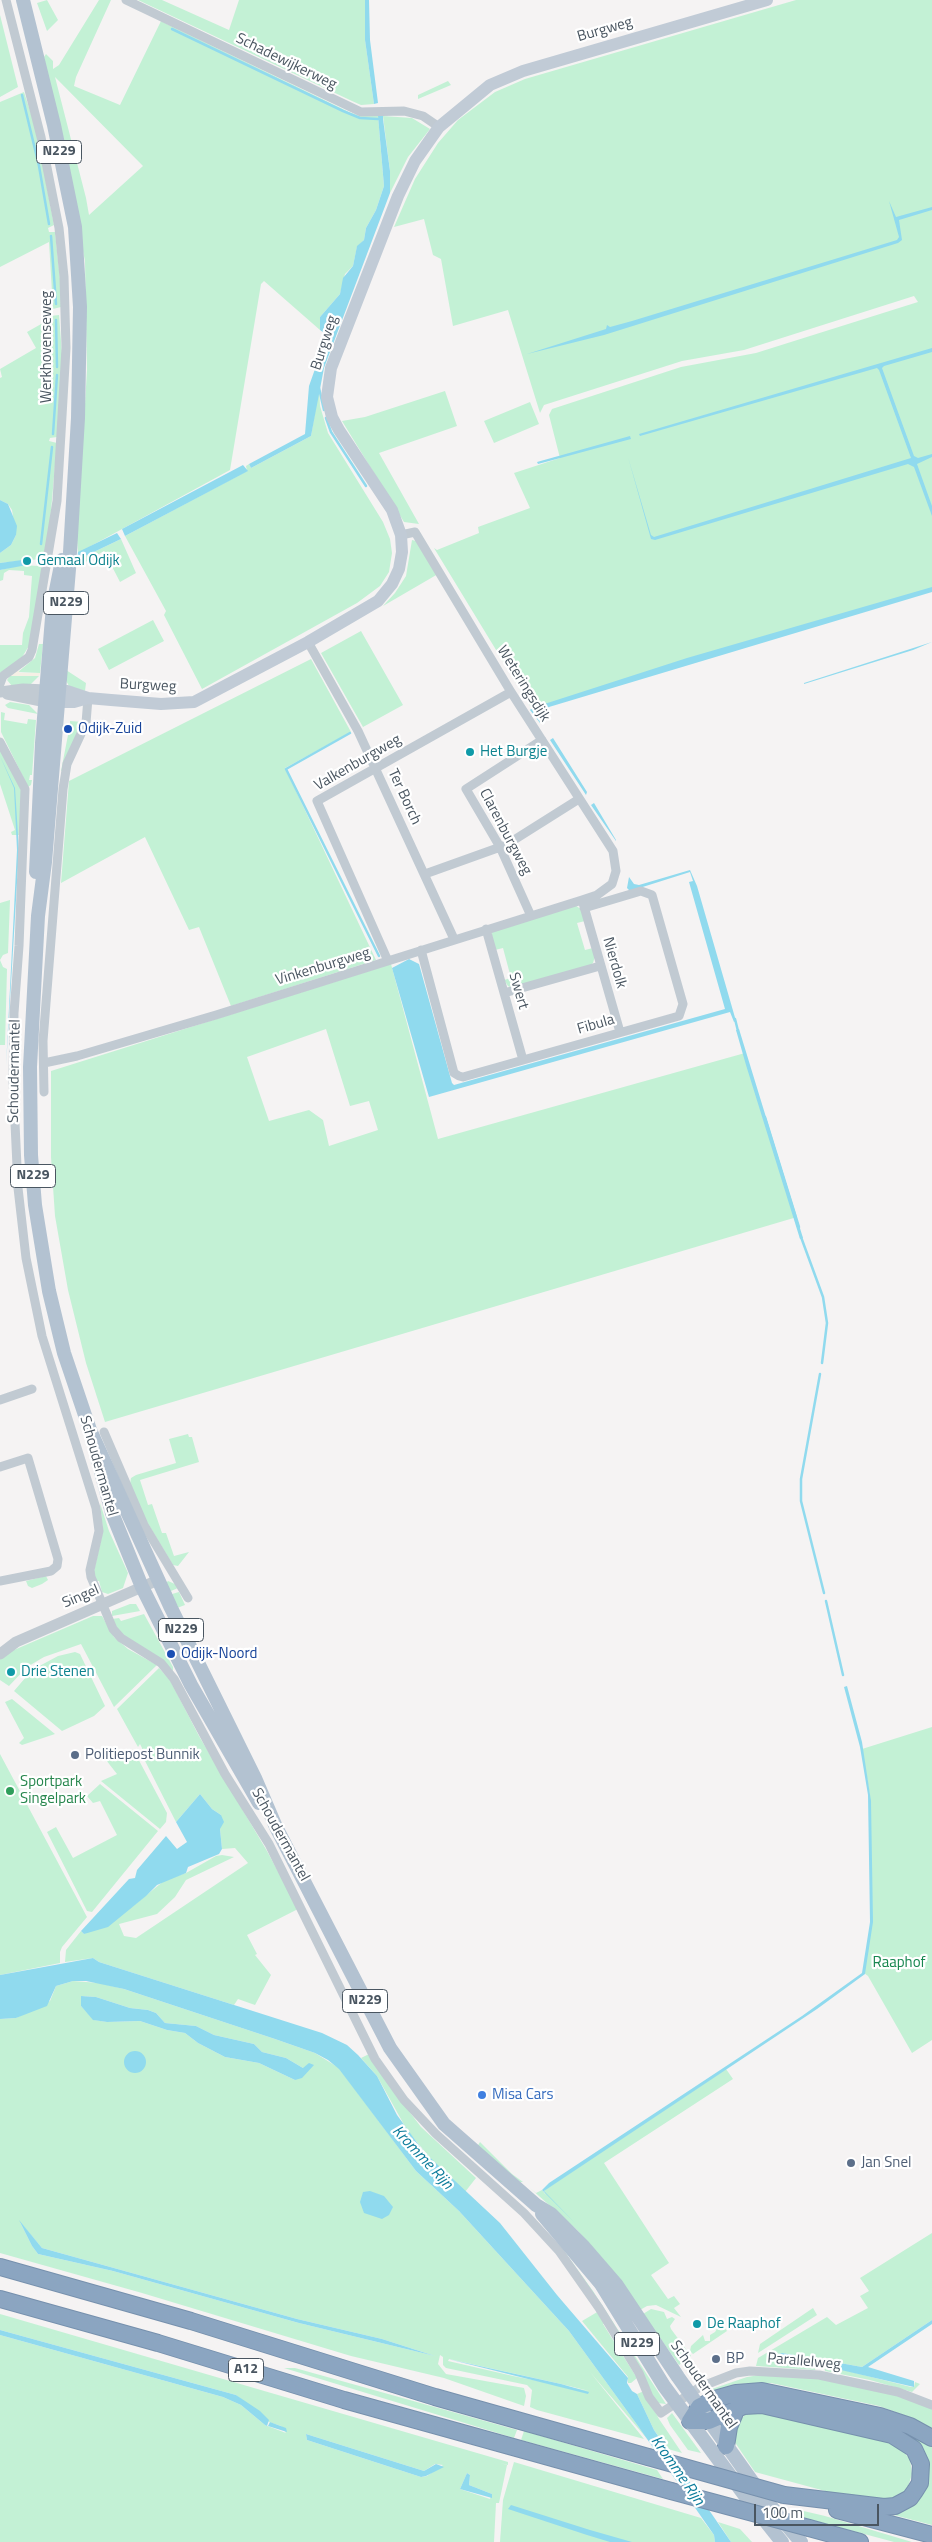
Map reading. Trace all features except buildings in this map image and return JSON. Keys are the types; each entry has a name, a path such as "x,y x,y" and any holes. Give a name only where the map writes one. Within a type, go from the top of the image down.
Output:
{"highway":[{"name":"A12","path":"0,2267 191,2321 354,2373 523,2422 932,2535"},
{"name":"A12","path":"0,2299 158,2343 344,2400 515,2449 671,2491 805,2535 830,2534 860,2542"},
{"path":"690,2421 736,2393 762,2391 880,2416 910,2426 932,2438"},
{"name":"A12","path":"704,2414 762,2405 881,2431 900,2438 907,2443 914,2449 921,2464 920,2483 915,2492 910,2498 895,2506 884,2507 784,2495"},
{"path":"726,2446 729,2427 737,2408"},
{"name":"A12","path":"830,2534 849,2542"}],"main road":[{"name":"N229","path":"23,0 54,125 75,227 81,335 69,569 52,696"},
{"name":"Burgweg","path":"52,696 74,693 88,698 161,704 194,702 364,611 383,596 399,569 402,552 401,535 392,510 338,430 332,417 328,397 331,368 398,196 415,161 439,127 490,84 523,71 767,0"},
{"name":"Schoudermantel","path":"52,696 45,862 38,916 30,1067 31,1146 35,1204 41,1251 55,1318 97,1431 158,1580 255,1778 276,1828 390,2048 440,2129 536,2205 551,2214 571,2233 616,2284 635,2316 764,2498 805,2535"},
{"name":"Schoudermantel","path":"97,1431 103,1488 142,1587 222,1743 276,1828"},
{"name":"Schoudermantel","path":"536,2205 546,2221 601,2284 648,2361 677,2403 782,2542"}],"street":[{"name":"Werkhovenseweg","path":"0,684 3,676 29,657 32,650 57,501 66,348 64,277 58,220 41,137 6,0"},
{"name":"Schadewijkerweg","path":"126,0 361,112 404,111 423,116 439,127"},
{"name":"Weteringsdijk","path":"401,535 415,532 511,692 615,856 615,878 607,889"},
{"name":"Ter Borch","path":"308,642 358,732 454,939"},
{"path":"0,693 24,689 52,696"},
{"name":"Valkenburgweg","path":"388,961 317,801 511,692"},
{"name":"Schoudermantel","path":"44,1092 43,1041 63,788 67,764 86,723 88,698"},
{"name":"Clarenburgweg","path":"531,916 500,847 466,788 542,740"},
{"name":"Schoudermantel","path":"0,742 25,789 20,937 14,1013 13,1080 18,1188 26,1258 42,1336 99,1522 99,1532 90,1570 101,1604 113,1629 121,1638 156,1660 174,1679 225,1774 269,1844 375,2058 404,2100 440,2129 559,2251 604,2316 640,2373 649,2397 661,2413 677,2403"},
{"path":"425,874 500,847 579,799"},
{"name":"Vinkenburgweg","path":"44,1063 115,1046 486,929 583,904 607,889"},
{"name":"Fibula","path":"421,950 454,1073 463,1077 679,1016 683,1004 652,895 641,891 583,904"},
{"name":"Nierdolk","path":"583,904 620,1032"},
{"name":"Swert","path":"486,929 523,1060"},
{"path":"504,994 600,966"},
{"path":"0,1400 32,1389"},
{"name":"Schoudermantel","path":"97,1431 132,1501 188,1598"},
{"path":"0,1467 28,1458 58,1559 57,1566 51,1571 0,1581"},
{"path":"158,1580 172,1573"},
{"name":"Singel","path":"0,1654 16,1642 158,1580"},
{"name":"Singel","path":"0,1645 16,1642"},
{"name":"Parallelweg","path":"677,2403 700,2386 736,2373 797,2372 861,2382 898,2392 932,2405"}],"green space":[{"path":"47,0 58,20 47,31 37,3"},
{"path":"99,0 111,0 76,77 74,86 120,105 161,21 349,112 360,116 378,116 384,186 376,210 366,228 364,240 357,247 353,266 345,274 340,294 320,317 320,330 264,281 261,284 230,470 80,552 78,552 77,539 87,370 85,261 44,57 46,54 53,61 53,69 59,65","holes":["55,77 143,166 89,215"]},
{"path":"138,0 162,0 229,30 239,0 365,0 365,40 374,104 361,105"},
{"path":"796,0 932,0 932,589 532,709 434,548 437,550 479,533 478,527 530,508 514,473 560,458 549,415 552,409 681,367 756,353 918,302 914,296 744,350 682,361 544,405 540,413 508,310 453,326 441,259 433,255 424,219 394,227 415,179 438,143 458,120 495,92 525,79"},
{"path":"0,15 18,87 0,97"},
{"path":"448,81 451,85 418,99 418,95"},
{"path":"24,92 36,129 54,225 48,228 49,232 55,232 61,307 53,309 49,242 0,267 0,102"},
{"path":"383,116 412,118 430,129 408,157 390,193 390,171"},
{"path":"59,315 62,354 57,437 50,438 49,441 57,443 50,522 30,644 21,659 0,673 0,645 22,645 23,633 29,617 32,576 24,575 24,571 9,570 4,573 3,580 0,581 0,570 21,565 39,566 41,559 0,563 0,553 11,545 16,535 12,510 8,504 0,500 0,378 2,377 0,369 36,348 27,332 50,319 50,316"},
{"path":"319,388 320,406 328,433 383,522 390,539 392,553 389,572 380,586 357,603 202,689 164,615 166,611 125,536 247,471 246,466 249,464 251,468 311,436"},
{"path":"445,391 457,426 379,453 419,524 404,522 342,421 365,417"},
{"path":"530,402 539,424 494,443 484,421"},
{"path":"121,539 136,573 120,582 104,551 77,567 77,560"},
{"path":"412,540 416,541 438,574 383,606 395,593 406,576"},
{"path":"153,620 164,641 109,670 98,649"},
{"path":"361,631 403,705 363,727 321,653"},
{"path":"39,644 43,644 40,673 18,672 35,658"},
{"path":"311,659 351,732 285,768 376,960 231,1006 199,927 189,930 145,837 61,883 69,781"},
{"path":"66,670 86,683 85,691 69,686 64,677"},
{"path":"10,676 39,676 31,684 12,686 7,680"},
{"path":"10,702 29,705 38,714 8,708 5,705"},
{"path":"1,712 5,713 4,720 27,724 28,719 36,720 32,775 30,775 29,780 32,780 31,785 28,787 1,732"},
{"path":"70,721 83,722 63,771 61,771 68,735 70,735"},
{"path":"0,749 21,790 23,835 12,835 11,832 15,830 0,784"},
{"path":"10,900 8,953 3,955 0,960 0,903"},
{"path":"575,905 582,910 585,921 577,923 585,950 593,948 595,956 593,963 589,966 512,988 508,986 504,980 511,978 503,948 495,950 491,931"},
{"path":"0,960 3,967 7,969 5,1045 0,1045"},
{"path":"391,964 438,1139 745,1053 797,1217 105,1422 86,1363 68,1290 55,1216 51,1157 51,1071","holes":["326,1029 350,1106 369,1101 378,1130 329,1146 323,1120 309,1110 269,1121 247,1057"]},
{"path":"188,1434 189,1437 192,1437 199,1462 140,1480 148,1505 152,1504 162,1533 166,1533 174,1556 189,1552 178,1566 173,1565 144,1517 130,1484 131,1478 136,1475 176,1463 169,1439"},
{"path":"100,1503 109,1531 128,1573 123,1588 108,1594 102,1592 99,1581 95,1581 94,1571 103,1531"},
{"path":"46,1576 48,1580 32,1588 28,1586 26,1581"},
{"path":"168,1581 175,1584 178,1588 171,1591 172,1594 179,1592 185,1605 177,1608 165,1584"},
{"path":"130,1604 136,1604 140,1611 112,1616 112,1611"},
{"path":"144,1614 173,1667 173,1671 162,1660 118,1631 112,1619 119,1618 121,1621"},
{"path":"93,1616 102,1616 114,1637 128,1649 157,1665 114,1707 81,1644 44,1657 27,1667 9,1686 0,1680 0,1656"},
{"path":"75,1652 80,1654 105,1706 94,1716 62,1731 14,1691 32,1670 58,1656"},
{"path":"159,1668 170,1680 199,1736 267,1851 298,1909 247,1935 257,1954 255,1955 271,1975 255,2005 238,1999 234,2005 99,1962 93,1958 65,1962 66,1950 81,1931 84,1934 133,1906 165,1880 186,1873 216,1856 234,1857 186,1880 175,1897 157,1914 119,1924 124,1936 136,1938 248,1863 235,1848 222,1849 221,1815 212,1809 200,1794 176,1822 142,1755 140,1744 138,1747 117,1709"},
{"path":"12,1699 55,1734 22,1745 19,1743 24,1738 5,1702"},
{"name":"Raaphof","path":"932,1727 932,2040 912,2053 868,1976 864,1973 871,1918 870,1796 862,1749"},
{"path":"134,1751 167,1813 166,1822 160,1829 101,1781 117,1774 106,1760"},
{"path":"0,1754 87,1917 62,1947 60,1963 0,1975"},
{"path":"100,1784 158,1831 92,1912 87,1911 47,1832 56,1827 73,1858 117,1835 100,1801 93,1803 87,1796"},
{"path":"73,1981 99,1983 124,1989 315,2053 339,2068 416,2171 459,2211 569,2331 649,2441 590,2372 644,2439 537,2410 530,2407 532,2390 527,2385 446,2368 443,2365 443,2357 440,2355 438,2364 446,2374 524,2388 526,2396 524,2406 444,2378 351,2356 142,2293 0,2253 0,2019 16,2018 50,2001 56,1986","holes":["81,1996 96,1997 130,2008 148,2010 156,2013 165,2023 196,2026 214,2035 254,2044 262,2052 286,2058 303,2068 295,2080 259,2063 225,2057 198,2043 185,2033 167,2030 140,2021 107,2022 94,2020 81,2006","20,2222 42,2248 297,2319 382,2339 435,2356 299,2323 113,2271 38,2254","449,2359 589,2391 513,2376 448,2361"]},
{"path":"371,2053 402,2102 421,2127 476,2178 465,2192 435,2164 407,2130 377,2076 361,2058"},
{"path":"726,2069 733,2079 604,2163 669,2263 651,2275 668,2299 674,2296 680,2304 674,2308 681,2317 656,2305 647,2306 640,2310 606,2263 577,2230 530,2188 536,2193 542,2190 546,2195 544,2191 546,2189"},
{"path":"480,2142 512,2174 523,2182 520,2182 477,2147"},
{"path":"932,2233 932,2320 862,2367 829,2361 828,2366 911,2387 914,2387 915,2382 920,2384 912,2392 870,2380 825,2371 823,2362 819,2361 815,2370 756,2366 758,2358 827,2317 836,2325 868,2308 860,2296 869,2291 860,2278","holes":["782,2353 811,2358 813,2364 780,2360"]},
{"path":"562,2248 593,2291 666,2404 657,2403"},
{"path":"813,2308 817,2315 758,2353 760,2344"},
{"path":"651,2309 664,2312 667,2319 672,2317 675,2319 670,2326 671,2329 691,2356 679,2365 643,2314"},
{"path":"599,2311 605,2323 603,2324 637,2378 631,2383 628,2383 628,2377 582,2321"},
{"path":"0,2314 508,2462 508,2465 500,2463 507,2465 499,2503 496,2503 494,2542 0,2542 0,2335 223,2397 241,2405 265,2425 286,2433 281,2426 269,2422 236,2395 0,2330","holes":["306,2434 424,2471 435,2464 443,2465 427,2476 421,2477 307,2440","467,2473 470,2475 469,2485 492,2494 490,2499 460,2489"]},
{"path":"721,2322 727,2331 693,2354 690,2351 691,2346 703,2335 705,2341 710,2341 710,2335 715,2332"},
{"path":"284,2368 295,2368 517,2430 514,2438"},
{"path":"766,2374 823,2379 887,2392 932,2409 932,2430 915,2419 879,2406 771,2383 734,2384 710,2393 703,2392 747,2377"},
{"path":"644,2391 659,2419 682,2453 668,2449 654,2430 637,2394"},
{"path":"749,2399 896,2425 932,2443 932,2525 890,2514 907,2507 921,2450"},
{"path":"758,2412 887,2441 901,2449 910,2459 912,2474 908,2487 903,2494 889,2501 851,2498 755,2472 734,2441 735,2425 747,2413"},
{"path":"672,2413 701,2453 688,2450 670,2425 667,2418"},
{"path":"524,2431 657,2470 663,2479 521,2440"},
{"path":"514,2462 701,2518 714,2535 715,2542 500,2542 503,2500"},
{"path":"795,2509 912,2542 894,2542 801,2517"},
{"path":"718,2522 740,2529 752,2542 731,2542"}],"sand":[{"path":"18,670 20,673 40,673 39,676 10,676"}],"water":[{"path":"365,0 369,0 370,40 378,103 374,104 365,40"},
{"path":"378,116 383,116 390,171 390,193 324,368 311,436 251,468 249,464 305,434 309,386 327,335 320,330 320,317 340,294 343,278 353,266 357,246 364,240 366,228 376,210 384,186"},
{"path":"889,201 896,217 932,207 932,210 899,220 902,240 898,243 604,335 527,354 606,329 607,325 610,327 632,321 897,240 899,237"},
{"path":"932,348 932,352 882,368 914,456 918,458 932,454 932,457 917,464 932,506 932,516 914,467 908,464 655,540 651,539 628,457 651,535 654,537 911,458 877,368 640,436 639,434"},
{"path":"630,436 631,439 538,464 537,462"},
{"path":"243,465 248,471 125,536 122,529"},
{"path":"0,500 8,504 17,526 16,535 11,545 0,553"},
{"path":"117,533 121,539 77,560 78,552"},
{"path":"22,560 27,565 0,570 0,563"},
{"path":"932,587 932,592 549,707 538,712 542,720 540,723 530,710 687,658"},
{"path":"932,642 913,650 804,684 804,683"},
{"path":"553,738 587,792 586,795 550,740"},
{"path":"0,756 15,788 19,850 6,1067 17,850 14,788"},
{"path":"594,803 616,840 616,841 591,805"},
{"path":"690,870 697,886 736,1021 734,1022 730,1012 429,1097 392,968 409,959 419,964 454,1085 725,1009 689,882 693,881 690,872 630,891 627,888 629,877 634,884 639,885"},
{"path":"739,1029 803,1238 800,1239 746,1065 736,1030"},
{"path":"847,1686 862,1742 871,1801 873,1922 865,1974 817,2009 544,2191 575,2223 542,2190 549,2183 802,2016 862,1973 870,1922 868,1795 860,1747 844,1687"},
{"path":"200,1794 212,1809 221,1815 224,1822 220,1829 222,1849 219,1854 188,1867 186,1873 157,1885 108,1927 84,1934 81,1931 129,1879 135,1878 137,1870 166,1836 177,1849 187,1842 176,1822"},
{"name":"Kromme Rijn","path":"93,1958 99,1962 322,2033 347,2045 358,2055 377,2076 397,2115 424,2152 500,2223 557,2295 628,2378 627,2383 632,2391 637,2394 654,2430 731,2542 715,2542 714,2535 569,2331 459,2211 416,2171 339,2069 328,2060 315,2053 275,2039 124,1989 86,1981 73,1981 56,1986 47,2006 16,2018 0,2019 0,1975"},
{"path":"81,1996 96,1997 130,2008 148,2010 156,2013 165,2023 196,2026 214,2035 254,2044 262,2052 286,2058 303,2068 309,2063 314,2065 302,2078 295,2080 259,2063 225,2057 198,2043 185,2033 167,2030 140,2021 107,2022 93,2020 81,2006"},
{"path":"135,2051 143,2054 146,2062 143,2070 135,2073 127,2070 124,2062 127,2054"},
{"path":"370,2191 384,2196 393,2207 389,2215 382,2219 364,2213 360,2202 363,2192"},
{"path":"19,2220 42,2248 297,2319 382,2339 435,2356 299,2323 113,2271 38,2254"},
{"path":"932,2320 932,2324 868,2367 914,2381 914,2387 828,2367 829,2361 862,2367"},
{"path":"0,2330 236,2395 260,2411 269,2420 267,2426 241,2405 223,2397 0,2335"},
{"path":"779,2354 811,2358 814,2360 813,2364 780,2360"},
{"path":"448,2359 561,2384 589,2392 588,2394"},
{"path":"270,2422 286,2428 287,2432 268,2426"},
{"path":"306,2434 424,2471 436,2464 444,2467 421,2477 307,2440"},
{"path":"467,2473 470,2475 469,2485 492,2494 492,2498 460,2489"},
{"path":"511,2505 632,2542 610,2542 587,2535 508,2509"}],"waterway":[{"path":"172,29 343,111 360,118 378,119"},
{"path":"22,95 39,166 49,224"},
{"path":"51,236 56,304"},
{"path":"56,320 57,367"},
{"path":"53,434 57,375"},
{"path":"319,388 324,410"},
{"path":"326,418 331,432 366,486"},
{"path":"41,544 52,447"},
{"path":"350,733 286,769 379,956"},
{"path":"735,1019 738,1031"},
{"path":"765,1117 799,1227"},
{"path":"801,1237 823,1297 827,1323 822,1363"},
{"path":"820,1374 801,1479 801,1501 824,1593"},
{"path":"826,1601 843,1675"}],"place":[{"name":"Gemaal Odijk","path":"27,561"},
{"name":"Odijk-Zuid","path":"68,729"},
{"name":"Het Burgje","path":"470,752"},
{"name":"Odijk-Noord","path":"171,1654"},
{"name":"Drie Stenen","path":"11,1672"},
{"name":"Politiepost Bunnik","path":"75,1755"},
{"name":"Sportpark Singelpark","path":"10,1791"},
{"name":"Misa Cars","path":"482,2095"},
{"name":"Jan Snel","path":"851,2163"},
{"name":"De Raaphof","path":"697,2324"},
{"name":"BP","path":"716,2359"}]}
